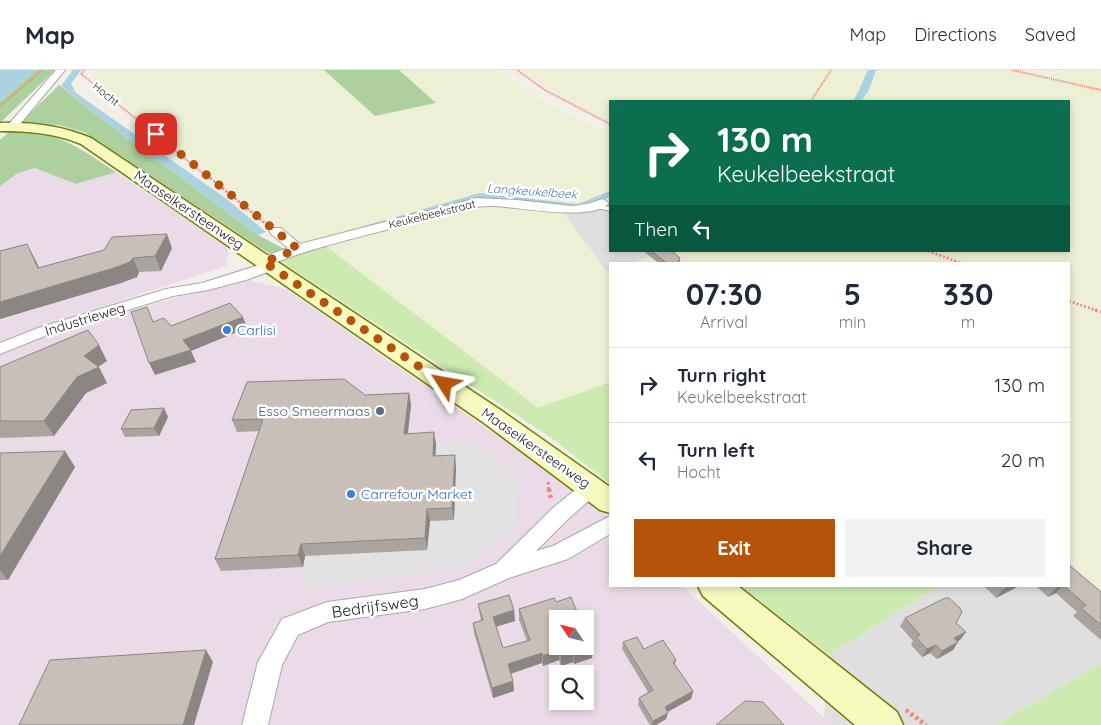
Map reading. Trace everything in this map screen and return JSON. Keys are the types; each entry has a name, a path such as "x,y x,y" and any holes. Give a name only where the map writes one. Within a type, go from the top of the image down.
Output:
{"main road":[{"name":"Maaseikersteenweg","path":"6,127 52,130 71,134 86,141 493,417 609,501"},
{"path":"715,587 884,725"}],"street":[{"path":"6,127 61,70"},
{"name":"Keukelbeekstraat","path":"265,262 298,249 477,202 500,202 574,210 603,206"},
{"path":"276,231 298,249"},
{"name":"Industrieweg","path":"0,349 44,331 170,292 212,285 241,277 265,262"},
{"name":"Bedrijfsweg","path":"503,571 561,513 592,487"},
{"name":"Bedrijfsweg","path":"255,725 270,662 290,626 327,612 425,600 462,589 503,571 560,553 609,525"}],"path":[{"path":"0,106 42,70"},
{"name":"Hocht","path":"84,70 81,74 276,231"},
{"path":"516,70 545,90 609,123"},
{"path":"812,100 832,70"},
{"path":"1012,70 1101,90"},
{"path":"931,252 958,262"},
{"path":"1070,301 1101,312"}],"shaded area":[{"path":"35,168 76,184 116,172 227,247 229,253 226,263 228,265 63,320 0,344 0,186 18,173"},
{"path":"608,203 609,252 666,252 634,262 609,262 609,270 606,271 562,211"},
{"path":"245,279 286,289 588,499 609,518 609,587 683,587 832,725 0,725 0,355 51,335 106,317"},
{"path":"468,439 520,479 514,526 462,569 306,589 302,570 305,556 427,550 430,521 454,519 456,467 435,468 436,444"},
{"path":"1070,564 1101,591 1101,663 996,725 832,725 824,719 829,655 936,587 1070,587"}],"green space":[{"path":"36,70 55,70 0,123 0,102"},
{"path":"93,70 325,70 376,116 435,102 399,70 497,70 539,99 609,134 609,191 578,204 489,194 384,221 334,237 300,243 97,80"},
{"path":"324,70 399,70 436,103 375,116"},
{"path":"520,70 868,70 862,89 854,100 609,100 609,122 564,98"},
{"path":"876,70 1009,70 1042,77 1062,72 1057,70 1101,71 1101,310 1070,299 1070,262 964,262 937,252 1070,252 1070,100 862,100 866,95"},
{"path":"59,85 258,235 284,249 269,253 84,132 58,125 20,123"},
{"path":"28,131 41,133 75,146 116,172 76,184 35,168 18,173 0,186 0,140 9,132"},
{"path":"489,203 562,211 606,270 609,269 609,382 538,408 327,246 441,212"},
{"path":"326,246 538,408 609,382 609,483 550,437 280,261 282,257"},
{"path":"666,252 926,252 953,262 634,262"},
{"path":"1070,302 1101,314 1101,591 1070,564"},
{"path":"742,587 936,587 829,655"},
{"path":"1101,663 1101,725 996,725"}],"water":[{"path":"0,70 36,70 0,102"},
{"path":"73,70 81,70 71,84 76,93 228,200 266,232 258,235 103,120 61,86"},
{"path":"868,70 876,70 868,92 862,100 854,100"},
{"path":"609,191 609,197 582,208 479,198 368,230 364,226 480,193 578,204"}],"building":[{"path":"167,234 155,256 133,258 130,262 114,268 0,302 0,251 27,244 38,268 104,250 112,237"},
{"path":"652,252 673,252 680,258 677,262 665,262"},
{"path":"230,303 243,317 183,340 191,350 149,363 131,312 147,307 153,322 164,318 171,326"},
{"path":"88,330 99,345 84,356 99,367 77,377 44,421 0,421 0,367"},
{"name":"Carrefour Market","path":"344,379 365,395 409,393 404,434 434,432 433,456 455,455 452,508 427,509 425,538 301,544 298,555 215,559 263,419 232,420 247,382"},
{"path":"164,408 154,428 121,429 131,410"},
{"path":"65,451 0,556 0,453"},
{"path":"1070,566 1101,592 1101,625 1081,608 1086,605 1065,587 1070,587"},
{"path":"509,595 514,610 493,617 503,648 530,640 519,609 554,598 556,602 571,597 576,610 549,610 549,654 543,656 542,653 508,664 513,681 492,688 473,623 483,620 478,604"},
{"path":"945,598 949,598 959,607 962,612 956,623 966,632 954,638 958,642 942,651 936,645 927,649 916,637 920,635 905,618"},
{"path":"637,637 644,649 663,640 676,660 673,662 693,691 665,707 668,713 653,721 639,698 653,690 623,642"},
{"path":"206,650 183,725 19,725 50,660"},
{"path":"745,701 763,702 784,725 716,725"}],"place":[{"name":"Carlisi","path":"227,330"},
{"name":"Esso Smeermaas","path":"380,411"},
{"name":"Carrefour Market","path":"351,494"}],"route":[{"path":"156,134 298,249 264,262 445,384"}],"water label":[{"name":"Langkeukelbeek","path":"532,191"}]}
